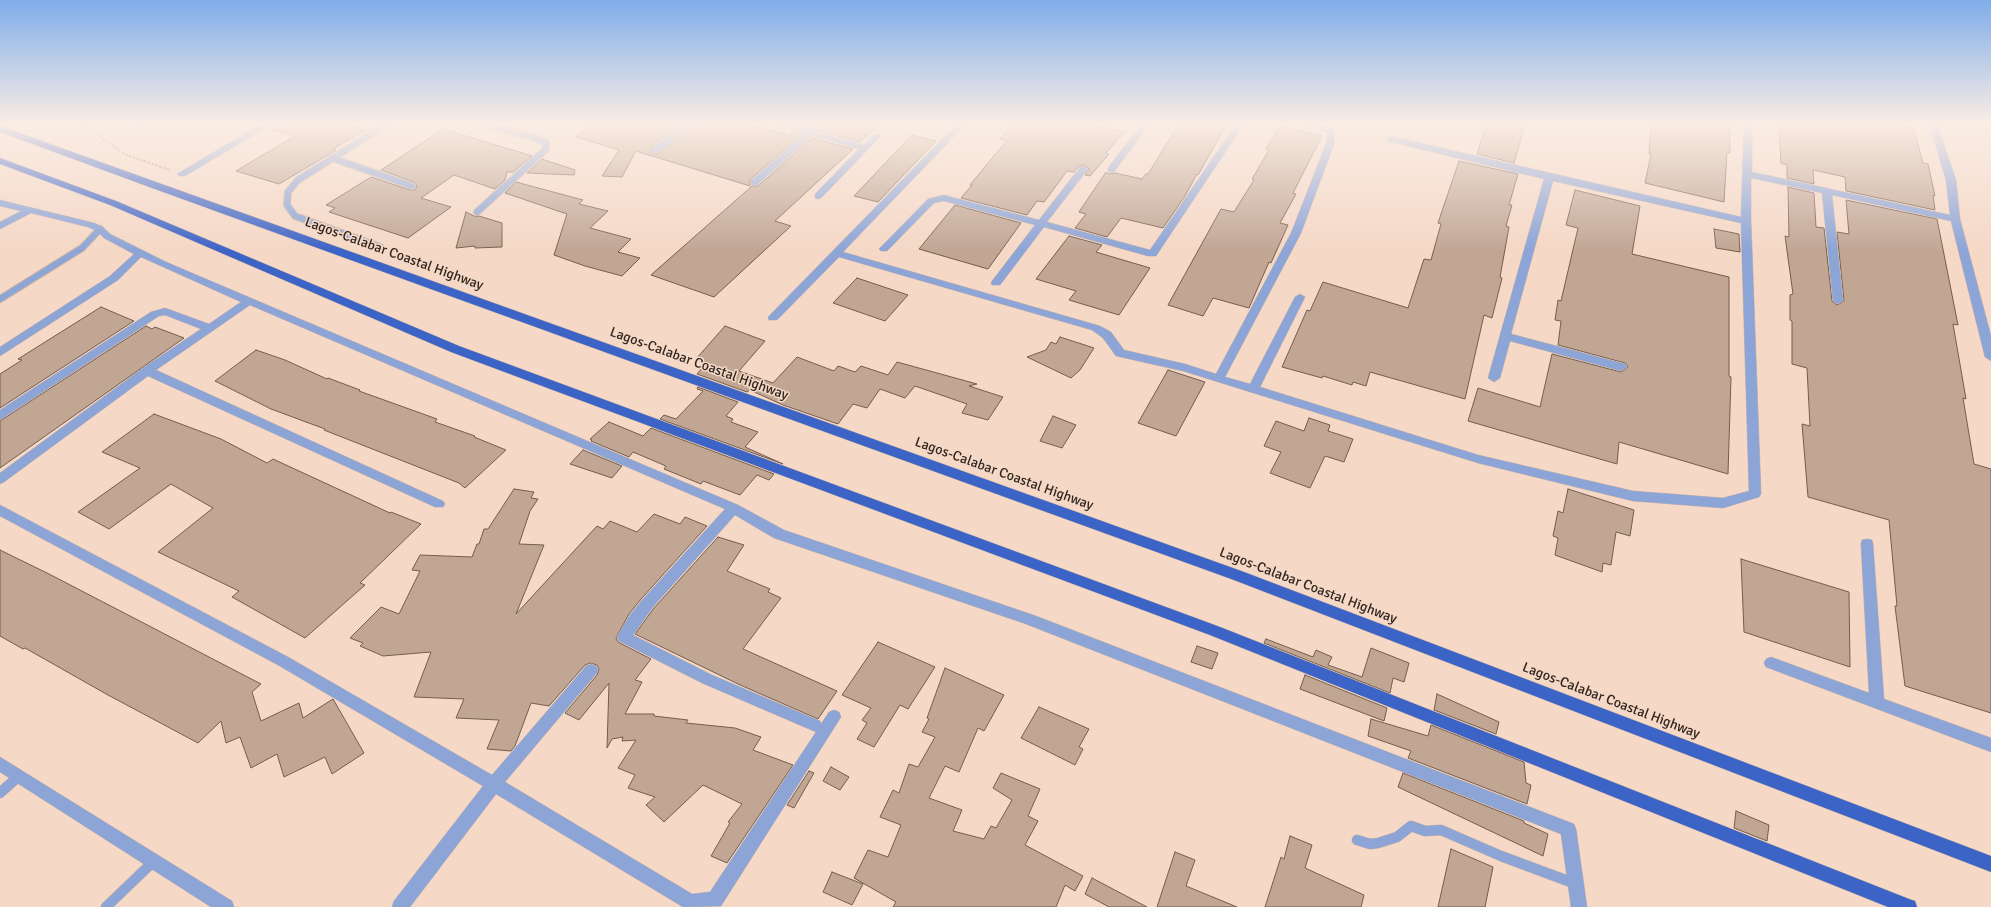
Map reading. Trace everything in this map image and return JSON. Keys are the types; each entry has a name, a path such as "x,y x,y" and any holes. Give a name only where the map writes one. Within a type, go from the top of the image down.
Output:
{"highway":[{"path":"14,166 113,203 455,349 1215,631 1909,907"},
{"name":"Lagos-Calabar Coastal Highway","path":"102,166 1239,576 1991,864"}],"street":[{"path":"182,174 195,166"},
{"path":"754,183 773,166"},
{"path":"818,196 848,166"},
{"path":"773,318 921,166"},
{"path":"1111,170 1114,166"},
{"path":"884,249 931,201 935,199 956,200 1152,254 1211,166"},
{"path":"1219,378 1296,233 1321,166"},
{"path":"1504,166 1746,220"},
{"path":"837,253 1096,328 1107,335 1120,353 1185,368 1219,378 1478,459 1633,496 1723,503 1755,494 1746,220 1746,166"},
{"path":"1947,166 1951,180 1956,219 1991,357"},
{"path":"996,283 1083,170"},
{"path":"1746,174 1956,219"},
{"path":"1494,378 1548,177"},
{"path":"1827,192 1838,301"},
{"path":"0,203 28,211 77,220 100,229 107,236 162,264 734,508 779,534 1031,620 1568,829 1579,907"},
{"path":"0,226 28,211"},
{"path":"0,352 98,290 114,278 140,253"},
{"path":"1253,389 1300,297"},
{"path":"0,479 147,371 249,302"},
{"path":"0,416 155,314 165,311 210,328"},
{"path":"1505,336 1621,367"},
{"path":"147,371 439,504"},
{"path":"734,508 648,603 635,619 624,637 706,679 815,726"},
{"path":"0,510 283,661 494,784 690,902 715,900 834,717"},
{"path":"1867,544 1876,702"},
{"path":"1772,663 1991,745"},
{"path":"400,907 494,784 591,670"},
{"path":"0,764 226,907"}],"lane":[{"path":"319,166 291,187 287,205 289,210 295,216 380,247"},
{"path":"356,166 412,186"},
{"path":"477,212 527,166"},
{"path":"0,299 82,248 100,229"},
{"path":"0,793 19,776"},
{"path":"1357,840 1370,844 1378,843 1397,837 1411,826 1425,831 1440,830 1501,856 1576,884"},
{"path":"106,907 154,861"}],"path":[{"path":"160,166 182,174"}],"building":[{"path":"244,166 309,166 279,184 236,171"},
{"path":"387,166 520,166 513,172 507,172 505,180 495,189 454,175 421,198 451,207 408,238 329,212 335,208 326,205 371,177 410,190 415,190 417,186 414,182 381,170"},
{"path":"534,166 564,166 575,170 574,175 527,173"},
{"path":"608,166 628,166 622,177 602,176"},
{"path":"686,166 765,166 750,180 750,186"},
{"path":"780,166 834,166 775,221 791,226 714,297 651,275 752,186 758,186"},
{"path":"882,166 912,166 878,202 854,196"},
{"path":"985,166 1079,166 1074,172 1067,171 1044,202 1037,201 1027,215 961,198 972,185 970,185"},
{"path":"1086,166 1098,166 1090,176 1085,175 1089,169"},
{"path":"1153,166 1203,166 1163,228 1121,218 1107,237 1075,228 1086,214 1079,212 1106,172 1108,174 1115,173 1142,179 1146,174 1148,174"},
{"path":"1259,166 1307,166 1293,193 1296,194 1280,223 1288,225 1271,263 1269,262 1249,308 1213,298 1203,316 1168,305 1221,209 1234,212 1254,180 1252,179"},
{"path":"1457,166 1483,166 1518,174 1509,205 1512,205 1506,226 1509,227 1500,277 1502,278 1492,318 1484,315 1465,399 1370,372 1366,386 1353,382 1352,385 1323,376 1322,378 1282,367 1307,310 1310,311 1323,282 1408,308 1424,259 1431,260 1441,224 1438,223"},
{"path":"1648,166 1726,166 1724,202 1645,183"},
{"path":"1787,166 1929,166 1935,196 1933,195 1935,210 1846,191 1845,177 1813,170 1814,184 1787,178"},
{"path":"516,182 583,200 579,204 608,211 590,228 631,239 618,252 640,258 622,276 585,266 554,255 567,214 505,193"},
{"path":"1788,187 1814,193 1816,227 1824,228 1832,301 1837,305 1844,301 1837,232 1849,234 1846,200 1937,219 1958,325 1953,324 1966,399 1963,398 1974,464 1991,469 1991,713 1905,686 1895,606 1897,606 1889,520 1808,497 1802,424 1810,426 1807,368 1792,364 1792,321 1790,320 1790,295 1793,294 1785,236 1789,237"},
{"path":"1575,190 1640,206 1632,254 1729,277 1729,376 1731,377 1728,474 1619,442 1617,464 1468,421 1478,388 1540,407 1552,354 1621,372 1628,367 1625,363 1558,345 1561,321 1555,320 1558,300 1561,301 1578,228 1566,225"},
{"path":"955,205 1021,223 988,269 919,249"},
{"path":"466,212 476,217 479,216 502,223 502,247 475,248 475,246 456,248"},
{"path":"1714,229 1739,234 1740,252 1716,248"},
{"path":"1069,236 1102,245 1096,252 1150,268 1119,315 1069,300 1076,291 1036,279"},
{"path":"857,278 908,295 885,321 833,303"},
{"path":"101,307 134,321 0,408 0,374 22,360 18,359"},
{"path":"146,326 152,329 155,327 184,338 0,468 0,421"},
{"path":"725,326 765,341 739,371 773,383 797,357 834,371 838,366 855,372 861,366 888,375 897,362 977,384 969,386 1003,397 988,420 962,413 967,404 915,386 905,398 880,389 867,408 853,404 838,424 783,405 750,390 747,392 697,374 707,362 696,359"},
{"path":"1060,337 1094,348 1080,370 1071,378 1027,357 1046,350 1051,342 1056,344"},
{"path":"256,350 285,360 327,379 328,378 360,390 359,391 437,419 435,422 475,436 474,437 506,450 465,488 459,483 271,409 215,381"},
{"path":"1168,370 1205,382 1176,436 1138,423"},
{"path":"698,387 738,402 726,416 733,419 731,422 758,432 745,447 783,464 660,419 664,415 676,419 703,391 697,389"},
{"path":"154,414 221,439 267,463 273,459 390,513 391,512 421,524 360,583 365,585 305,638 232,597 239,591 158,552 213,508 171,484 109,529 78,512 140,468 102,452"},
{"path":"1053,416 1076,425 1062,448 1040,441"},
{"path":"1309,418 1330,425 1328,431 1353,439 1344,462 1325,456 1310,488 1270,473 1281,452 1264,446 1276,421 1304,431"},
{"path":"609,422 643,436 651,428 774,474 769,480 757,475 740,495 703,481 701,484 664,469 666,466 633,452 629,457 591,441 592,440 590,439"},
{"path":"583,450 622,466 612,478 570,464"},
{"path":"514,489 534,492 531,498 538,499 530,511 519,544 544,545 516,614 597,526 603,529 610,521 637,532 654,514 680,524 685,517 707,526 629,614 616,638 618,642 651,659 635,680 642,682 625,714 654,714 654,716 688,720 686,723 735,728 761,737 753,750 793,765 727,863 711,856 730,823 728,822 742,804 703,785 664,822 646,805 655,797 628,788 635,775 618,768 636,740 622,741 623,737 612,739 607,748 609,683 579,720 565,713 597,675 599,669 597,665 590,663 585,665 549,706 531,703 515,746 511,751 487,749 499,720 456,718 464,699 414,697 431,652 383,656 360,646 363,643 350,638 381,607 399,614 420,571 412,570 420,555 472,557 477,544 479,544 484,529 488,529"},
{"path":"1568,489 1634,510 1630,536 1616,532 1611,565 1603,563 1602,572 1555,555 1558,538 1553,536 1558,511 1563,513"},
{"path":"718,537 744,545 727,571 770,589 768,592 781,598 743,649 837,691 818,719 738,684 635,634 654,608"},
{"path":"0,550 261,684 252,692 261,721 299,703 303,718 333,699 364,753 332,774 325,757 284,777 277,754 251,768 240,737 226,743 221,721 198,743 108,695 25,648 23,649 0,636"},
{"path":"1741,559 1849,592 1850,667 1744,632"},
{"path":"1266,639 1313,657 1316,650 1332,657 1328,665 1362,677 1371,648 1409,663 1404,682 1393,678 1390,693 1264,643"},
{"path":"878,642 935,667 908,709 900,705 874,747 857,739 867,723 862,720 871,708 842,695"},
{"path":"1197,646 1218,653 1212,669 1191,662"},
{"path":"945,668 1004,695 984,731 978,728 959,772 945,766 929,798 962,810 953,831 984,839 991,826 996,828 1012,800 993,788 1001,773 1040,789 1028,816 1038,821 1025,845 1083,876 1075,891 1065,885 1056,907 893,907 896,902 854,878 868,850 888,857 901,825 880,817 893,790 899,793 909,764 918,767 935,737 922,732 929,719 927,718"},
{"path":"1305,675 1387,708 1384,721 1300,689"},
{"path":"1437,694 1499,722 1496,734 1434,710"},
{"path":"1039,707 1089,729 1079,747 1083,749 1075,765 1021,738"},
{"path":"1371,719 1428,736 1431,725 1524,762 1526,783 1531,785 1527,804 1408,758 1411,751 1368,736"},
{"path":"831,767 849,777 840,790 823,781"},
{"path":"809,771 814,773 794,808 787,805"},
{"path":"1403,773 1524,821 1524,823 1548,834 1543,856 1398,787"},
{"path":"1736,811 1769,825 1767,841 1734,828"},
{"path":"1290,836 1312,845 1305,868 1364,895 1361,907 1265,907 1281,857 1284,859"},
{"path":"1451,849 1493,867 1485,907 1438,907"},
{"path":"1175,852 1195,860 1186,886 1237,907 1157,907"},
{"path":"832,872 863,884 852,905 823,892"},
{"path":"1092,878 1147,907 1109,907 1085,894"}]}
